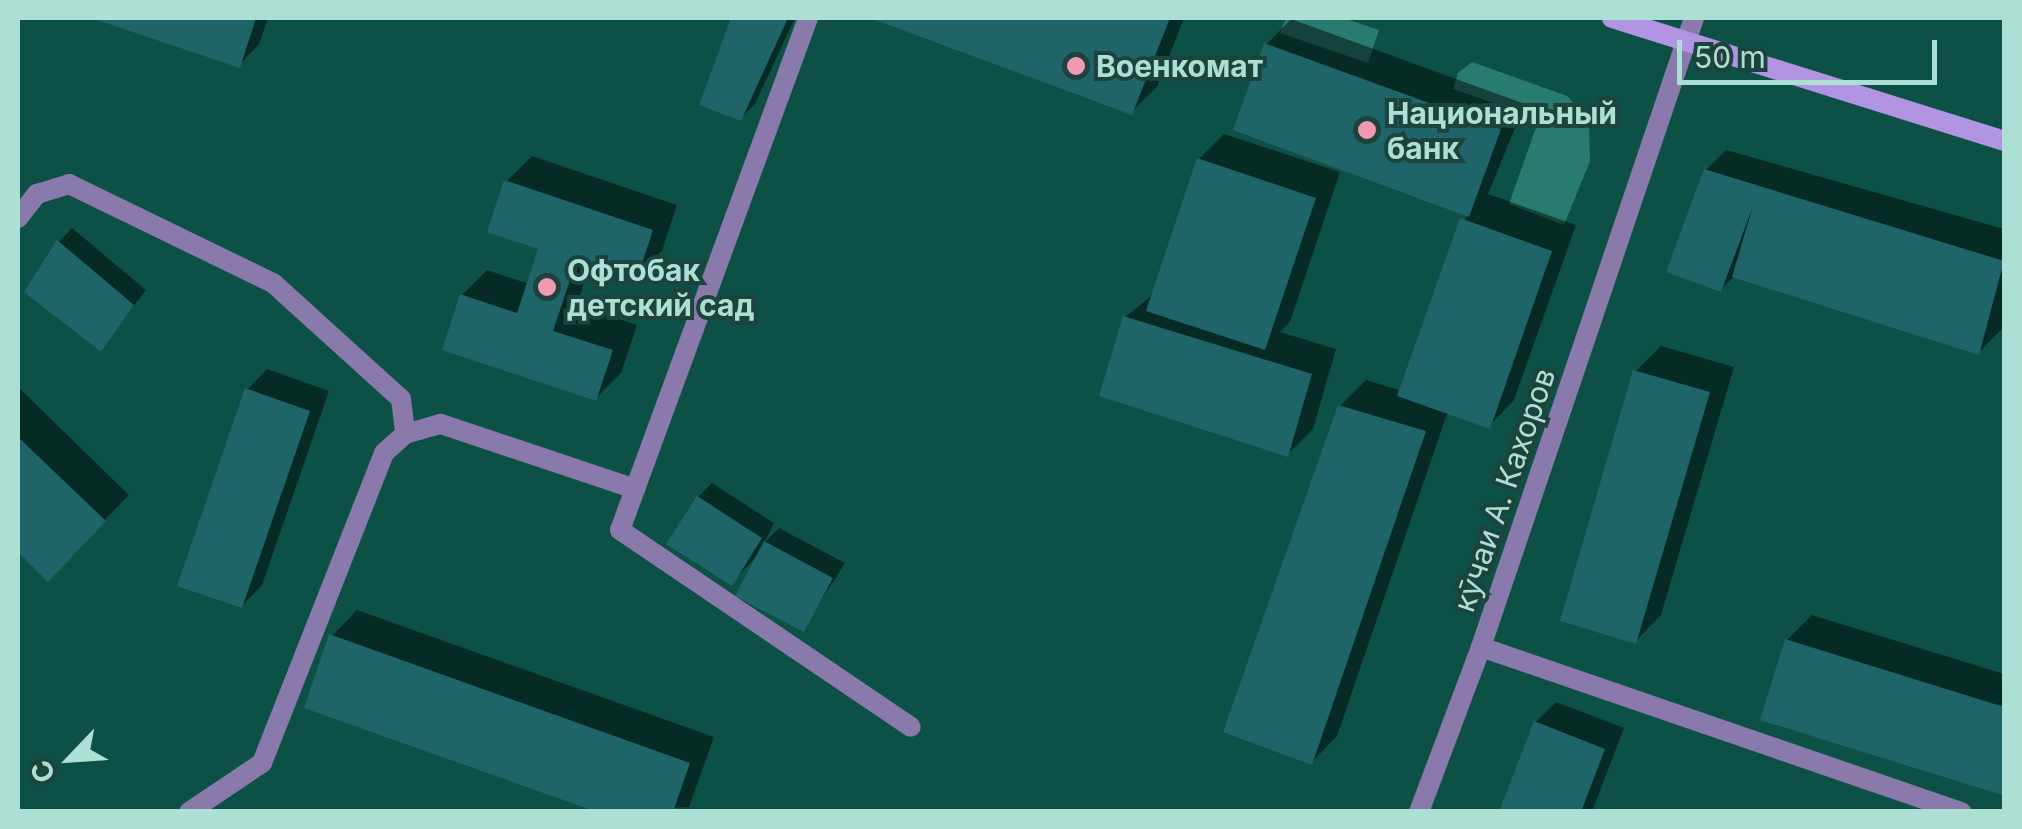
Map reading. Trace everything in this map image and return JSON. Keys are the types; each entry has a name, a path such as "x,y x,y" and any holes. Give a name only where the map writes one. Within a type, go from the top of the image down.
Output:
{"street":[{"path":"808,18 620,530 910,727"},
{"path":"1612,18 2004,141"},
{"name":"кӯчаи А. Кахоров","path":"1694,18 1481,647 1961,812"},
{"path":"18,218 37,194 69,184 273,283 401,399 406,434"},
{"path":"189,812 262,763 384,454 406,434 441,424 635,490"},
{"path":"1420,812 1481,647"}],"shaded area":[{"path":"1286,18 1343,18 1379,30 1368,63 1280,33"},
{"path":"1472,62 1567,96 1589,120 1590,161 1564,225 1509,204 1539,119 1453,89 1458,73"}],"building":[{"path":"91,18 256,18 240,68"},
{"path":"731,18 788,18 741,121 699,105"},
{"name":"Военкомат","path":"870,18 1170,18 1132,115"},
{"name":"Национальный банк","path":"1264,43 1501,129 1469,217 1233,130"},
{"path":"1197,158 1316,198 1265,350 1146,311"},
{"path":"1704,169 2004,261 1979,355 1732,277 1753,206 1721,292 1666,272"},
{"name":"Офтобак детский сад","path":"504,180 653,230 637,279 577,259 553,331 613,350 596,401 442,350 460,294 517,313 538,249 487,232"},
{"path":"1460,218 1552,251 1490,429 1397,396"},
{"path":"57,240 134,305 101,352 24,292"},
{"path":"1123,316 1312,374 1288,457 1099,396"},
{"path":"1633,370 1710,392 1636,644 1560,621"},
{"path":"245,388 310,411 242,608 177,586"},
{"path":"1338,405 1426,431 1312,765 1223,732"},
{"path":"18,437 106,521 48,582 18,552"},
{"path":"697,496 762,538 732,586 666,544"},
{"path":"764,541 833,578 804,632 735,596"},
{"path":"329,634 690,763 673,812 597,812 304,708"},
{"path":"1785,639 2004,707 2002,795 1760,720"},
{"path":"1534,721 1605,749 1581,812 1499,812"}],"place":[{"name":"Военкомат","path":"1076,66"},
{"name":"Национальный банк","path":"1367,130"},
{"name":"Офтобак детский сад","path":"547,287"}]}
